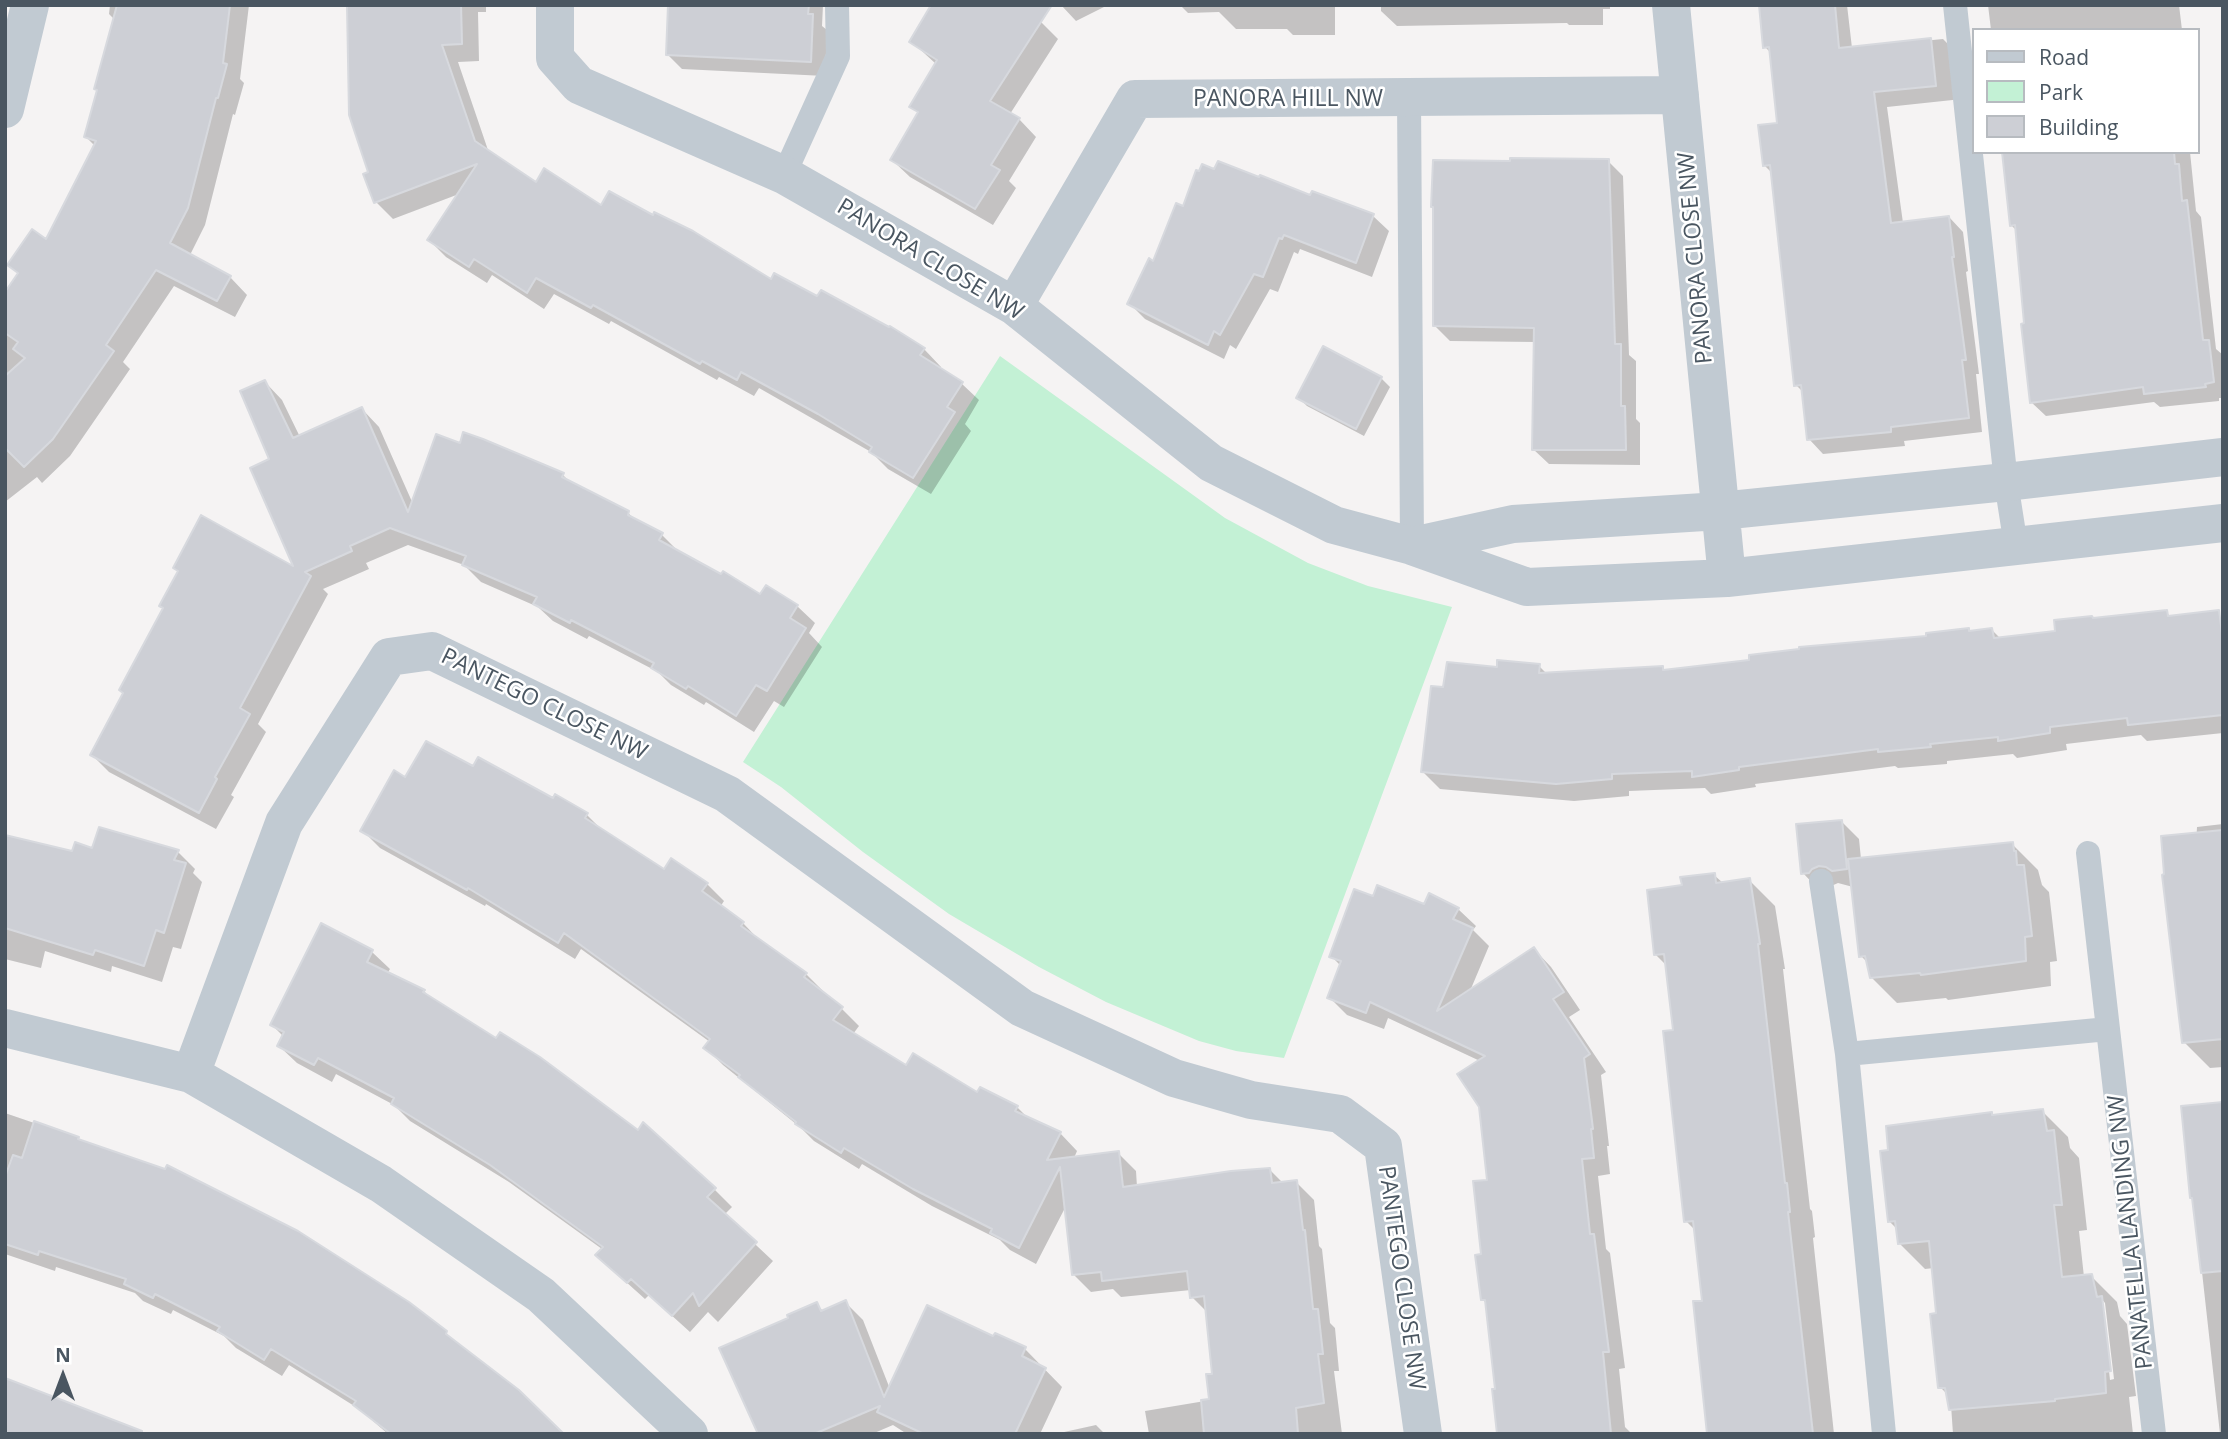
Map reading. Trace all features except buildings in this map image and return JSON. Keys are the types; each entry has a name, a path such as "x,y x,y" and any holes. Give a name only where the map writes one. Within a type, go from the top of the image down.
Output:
{"street":[{"path":"5,109 30,5"},
{"name":"PANORA CLOSE NW","path":"555,5 555,58 579,85 783,175 1014,306 1211,463 1335,525 1412,546 1527,587 1727,579 2223,523"},
{"name":"PANORA CLOSE NW","path":"1671,5 1727,579"},
{"name":"PANORA HILL NW","path":"1014,306 1135,99 1680,95"},
{"name":"PANORA CLOSE NW","path":"1412,546 1513,524 1720,511 2223,457"},
{"name":"PANTEGO CLOSE NW","path":"191,1074 284,823 388,657 432,650 727,794 1022,1008 1174,1078 1251,1100 1340,1114 1383,1146 1423,1434"},
{"path":"5,1028 191,1074 381,1184 541,1295 689,1434"}],"lane":[{"path":"783,175 838,55 837,5"},
{"path":"1955,5 2007,482 2017,546"},
{"path":"1409,99 1412,546"},
{"name":"PANATELLA LANDING NW","path":"2088,853 2154,1434"},
{"path":"1821,881 1847,1054 1884,1434"},
{"path":"1847,1054 2108,1029"}],"green space":[{"path":"1000,356 1225,518 1308,563 1368,586 1452,607 1284,1058 1236,1051 1199,1041 1106,1002 1039,967 949,914 863,852 781,787 743,762"}]}
